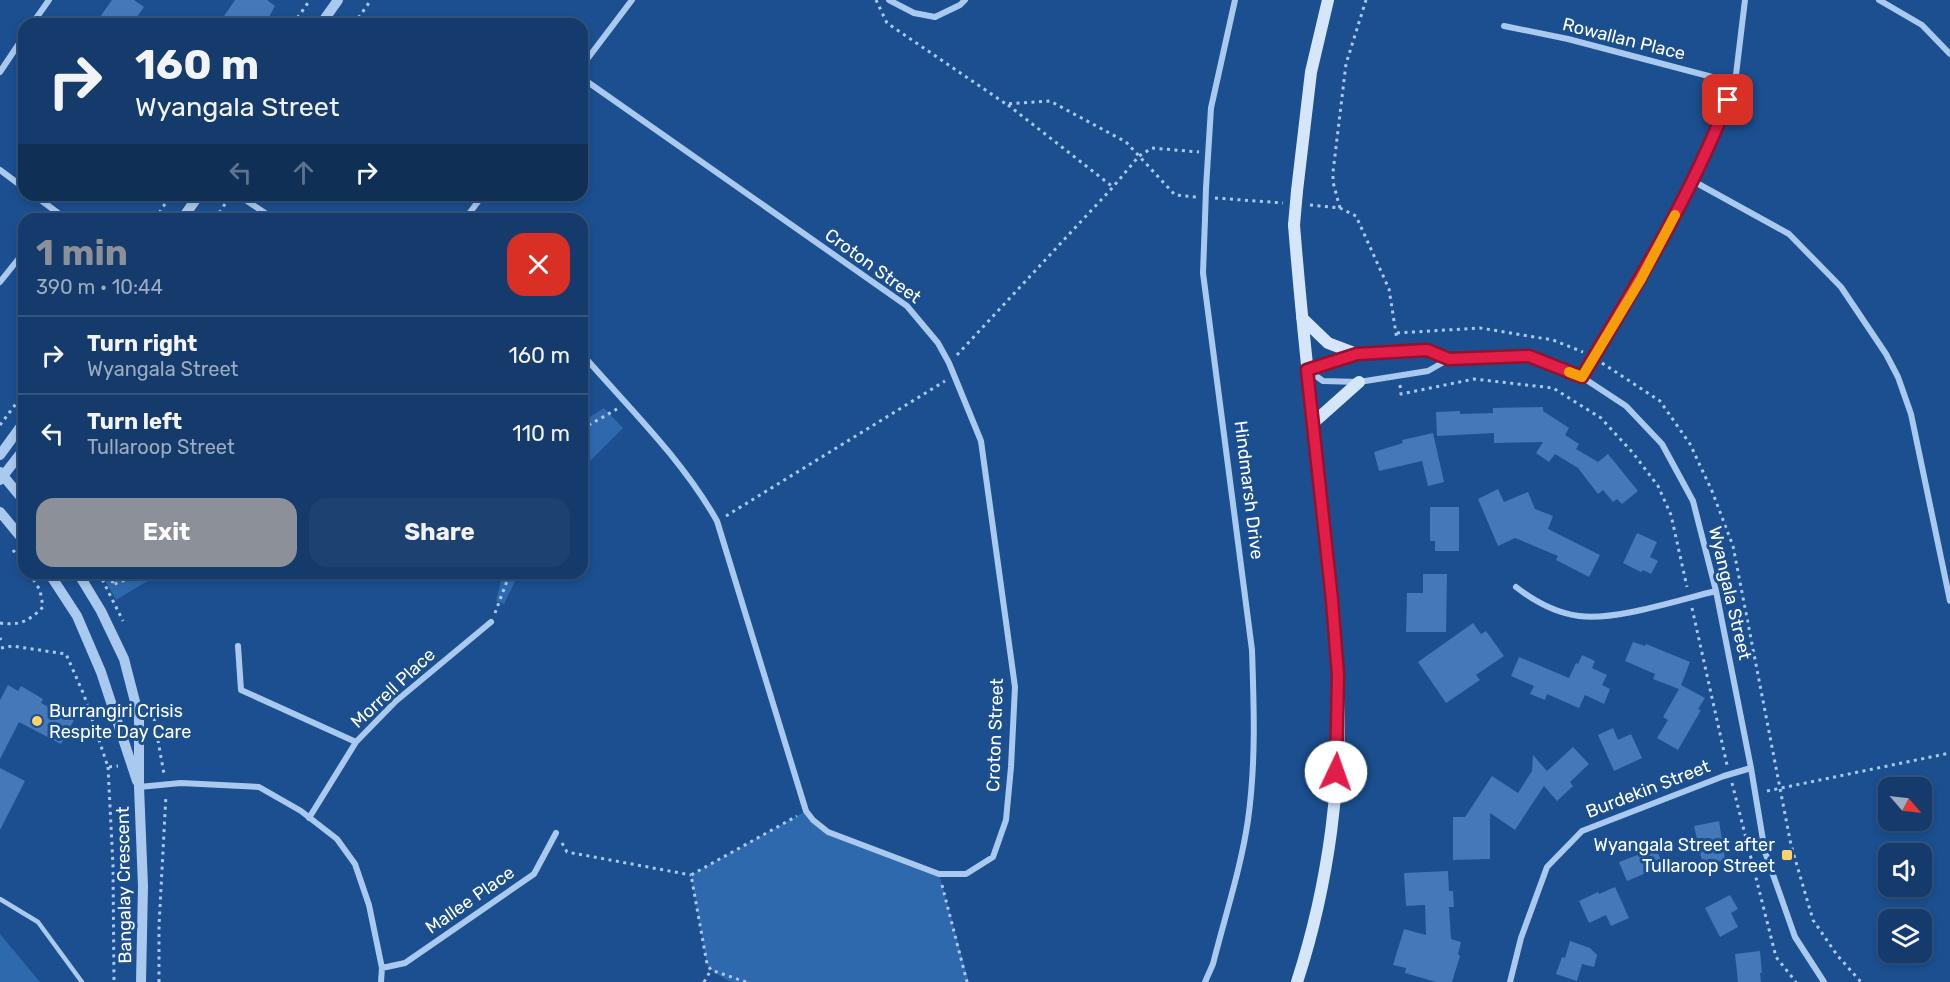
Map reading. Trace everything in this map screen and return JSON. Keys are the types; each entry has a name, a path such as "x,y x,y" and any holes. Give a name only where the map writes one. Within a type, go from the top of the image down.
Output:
{"main road":[{"path":"1297,982 1318,905 1331,828 1338,753 1338,675 1333,610 1294,225 1311,72 1328,0"},
{"path":"1302,318 1328,343 1357,354"},
{"path":"1313,423 1359,382"}],"street":[{"path":"36,18 46,0"},
{"path":"325,18 338,0"},
{"path":"588,58 632,0"},
{"path":"890,0 914,14 935,17 960,5 965,0"},
{"name":"Hindmarsh Drive","path":"1205,982 1213,964 1248,821 1254,753 1252,650 1203,273 1211,108 1235,0"},
{"path":"1582,377 1641,279 1694,180 1715,135 1735,83 1745,0"},
{"path":"1879,0 1922,25 1950,54"},
{"name":"Rowallan Place","path":"1504,26 1568,39 1735,83"},
{"path":"0,72 18,45"},
{"name":"Croton Street","path":"588,82 907,306 938,343 949,363 981,441 1015,687 1006,820 993,857 966,874 939,874 828,832 813,820 806,811 717,521 705,500 673,458 588,361"},
{"path":"0,170 18,184"},
{"path":"1694,180 1789,234 1840,287 1886,354 1898,376 1911,414 1950,601"},
{"path":"42,201 57,212"},
{"path":"247,201 265,213"},
{"path":"0,282 18,260"},
{"name":"Wyangala Street","path":"1307,370 1357,354 1427,350 1449,359 1529,356 1582,377 1626,406 1662,444 1694,501 1716,591 1765,852 1795,937 1824,982"},
{"name":"Wyangala Street","path":"1307,370 1323,381 1359,382 1428,371 1449,359"},
{"path":"0,455 18,430"},
{"path":"18,456 1,476 18,494"},
{"path":"0,512 18,534"},
{"name":"Bangalay Crescent","path":"53,579 77,616 135,763 139,787 143,886 141,982"},
{"name":"Bangalay Crescent","path":"82,579 101,611 124,659 139,717 135,763"},
{"path":"1516,587 1537,602 1547,606 1577,616 1604,617 1716,591"},
{"name":"Morrell Place","path":"309,818 356,742 396,701 491,622"},
{"path":"238,646 241,690 356,742"},
{"name":"Burdekin Street","path":"1510,982 1521,938 1547,867 1582,831 1724,776 1751,768"},
{"path":"139,787 181,783 259,787 309,818 337,839 355,864 369,905 382,968 381,982"},
{"name":"Mallee Place","path":"382,968 405,963 534,874 556,833"}],"lane":[{"path":"0,899 38,922 82,982"}],"path":[{"path":"297,18 310,0"},
{"path":"358,18 371,0"},
{"path":"876,0 887,23 1006,104 1113,187"},
{"path":"1340,208 1333,182 1333,172 1340,104 1346,64 1366,0"},
{"path":"1006,104 1050,101 1126,142 1175,195 1199,197"},
{"path":"949,363 1113,187 1139,156 1152,148 1208,152"},
{"path":"1211,198 1293,204"},
{"path":"1305,205 1340,208 1356,216 1389,289 1396,333"},
{"path":"717,521 954,375"},
{"path":"0,424 18,401"},
{"path":"588,426 626,404"},
{"path":"0,623 11,624 30,620 43,607 40,590 33,579"},
{"path":"112,585 113,579"},
{"path":"107,587 128,579"},
{"path":"491,622 508,579"},
{"path":"1,648 12,646 66,654 84,695 108,767 113,865 114,982"},
{"path":"1755,793 1950,753"},
{"path":"108,767 162,759"},
{"path":"159,982 159,926 166,785"},
{"path":"556,833 567,852 691,875 806,811"},
{"path":"939,874 967,982"},
{"path":"691,875 707,964 711,970 746,982"},
{"path":"704,982 711,970"}],"shaded area":[{"path":"604,408 623,428 588,463 588,418"},
{"path":"104,579 154,579 144,583 116,600"},
{"path":"502,579 516,579 504,604 496,601"},
{"path":"806,811 822,827 939,874 969,982 730,982 711,970 707,964 691,875"},
{"path":"0,934 40,982 0,982"}],"building":[{"path":"112,0 134,0 144,7 136,18 99,18"},
{"path":"235,0 267,0 275,6 268,18 227,18 224,16"},
{"path":"1543,407 1543,411 1569,428 1565,435 1579,444 1576,449 1598,462 1608,454 1638,491 1622,504 1617,499 1613,502 1603,490 1598,494 1578,468 1555,454 1549,462 1536,453 1543,442 1494,443 1494,433 1437,436 1436,412 1493,413 1493,408"},
{"path":"1433,433 1444,482 1428,486 1422,461 1379,471 1374,452 1403,443 1402,440"},
{"path":"1498,489 1504,502 1528,492 1535,509 1553,516 1548,529 1600,555 1589,577 1556,560 1558,556 1515,538 1498,546 1478,499"},
{"path":"1430,507 1459,507 1459,551 1435,551 1435,541 1430,541"},
{"path":"1637,533 1657,542 1650,557 1658,561 1651,574 1623,563"},
{"path":"1423,574 1447,574 1446,632 1406,632 1407,593 1423,593"},
{"path":"1473,623 1481,634 1486,631 1504,656 1476,675 1480,680 1446,703 1418,662"},
{"path":"1633,642 1645,646 1646,644 1690,662 1681,685 1705,698 1698,709 1701,710 1678,750 1657,738 1668,720 1663,717 1679,689 1653,679 1655,674 1625,661"},
{"path":"1582,655 1595,661 1592,668 1607,675 1602,685 1610,689 1604,704 1585,695 1579,708 1547,694 1545,700 1530,694 1534,686 1511,676 1519,657 1569,678"},
{"name":"Burrangiri Crisis Respite Day Care","path":"8,685 18,691 21,686 43,699 41,703 74,720 61,744 19,722 0,759 0,700"},
{"path":"1613,728 1618,740 1631,734 1642,758 1614,771 1598,735"},
{"path":"1573,747 1589,764 1570,782 1573,786 1557,801 1544,786 1515,830 1490,813 1490,859 1453,860 1453,817 1465,817 1492,776 1518,793 1532,771 1533,755 1547,771"},
{"name":"Burrangiri Crisis Respite Day Care","path":"0,768 25,781 0,830"},
{"path":"1719,821 1725,860 1703,865 1694,826"},
{"path":"1656,848 1663,866 1627,881 1619,862"},
{"path":"1448,871 1449,891 1453,891 1454,907 1449,907 1451,939 1461,942 1458,954 1460,956 1452,982 1436,982 1405,973 1406,968 1393,965 1404,929 1426,935 1425,905 1406,906 1404,873"},
{"path":"1615,887 1629,918 1611,926 1606,915 1589,923 1579,901"},
{"path":"1730,895 1738,909 1731,913 1738,927 1720,937 1705,908"},
{"path":"1570,941 1590,948 1597,955 1594,967 1582,964 1577,981 1556,974 1562,957 1565,958"},
{"path":"1760,951 1761,982 1738,982 1735,954"}],"slow traffic":[{"path":"1569,372 1582,377 1641,279 1675,215"}],"place":[{"name":"Burrangiri Crisis Respite Day Care","path":"37,721"},
{"name":"Wyangala Street after Tullaroop Street","path":"1787,855"}],"route":[{"path":"1336,772 1338,675 1307,370 1357,354 1427,350 1449,359 1529,356 1582,377 1641,279 1694,180 1728,100"}]}
